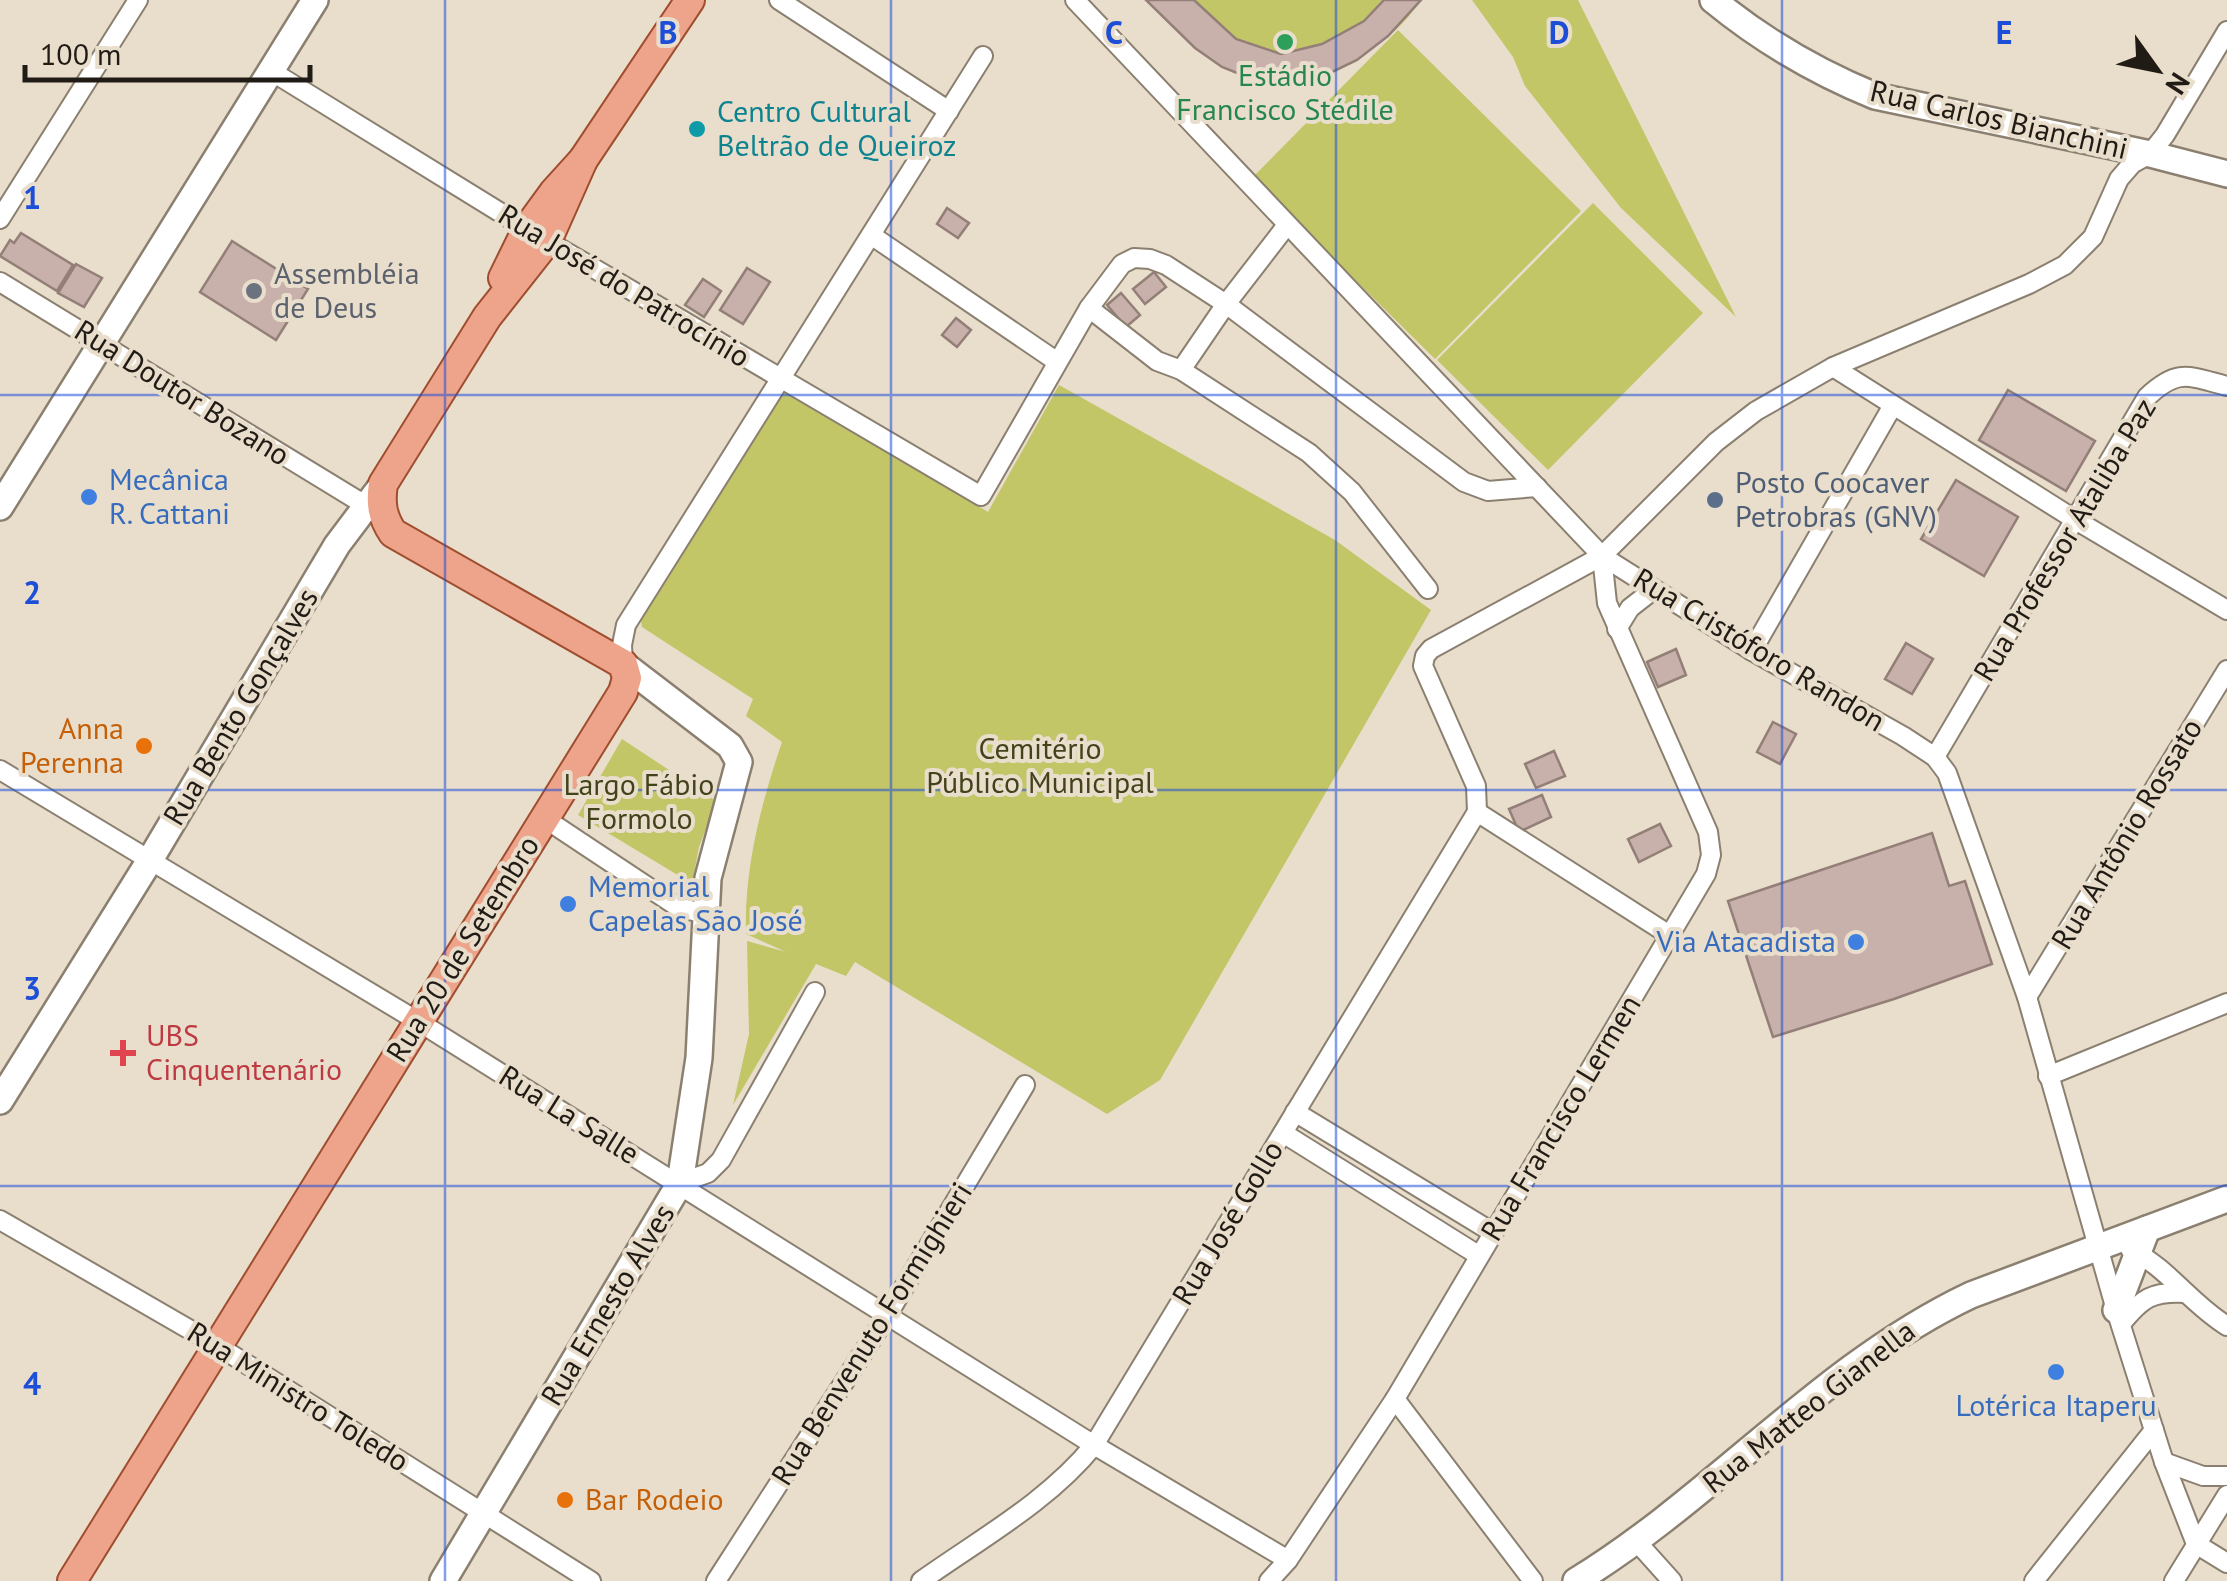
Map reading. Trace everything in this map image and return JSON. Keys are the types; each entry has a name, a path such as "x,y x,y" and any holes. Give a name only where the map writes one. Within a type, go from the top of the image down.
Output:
{"main road":[{"name":"Rua Bento Gonçalves","path":"374,494 537,235 554,192 583,160 690,0"},
{"path":"374,494 393,533 624,664"},
{"name":"Rua 20 de Setembro","path":"72,1581 623,692 628,678 624,664"}],"street":[{"path":"0,219 138,0"},
{"path":"0,507 315,0"},
{"path":"779,0 948,111"},
{"name":"Rua Cristóforo Randon","path":"1075,0 1602,556 1752,651 1903,736 1934,757 1948,773 2027,998 2048,1076 2125,1244 2118,1317 2164,1462 2196,1544"},
{"name":"Rua Carlos Bianchini","path":"1714,0 1778,48 1835,80 1876,96 2227,174"},
{"name":"Rua Carlos Bianchini","path":"1736,0 1778,48"},
{"path":"1671,936 1476,812 1476,786 1422,666 1424,656 1441,641 1602,556 1716,442 1756,411 1833,367 2065,265 2093,237 2119,179 2132,164 2150,154 2227,31"},
{"name":"Rua 20 de Setembro","path":"624,664 626,625 983,56"},
{"name":"Rua José do Patrocínio","path":"271,70 537,235 981,496 1056,361"},
{"path":"1181,370 1287,225"},
{"path":"871,235 1056,361 1122,264 1134,258 1150,259 1226,304 1464,482 1488,491 1537,487"},
{"name":"Rua Doutor Bozano","path":"0,282 374,494"},
{"path":"1089,308 1157,361 1181,370 1309,453 1352,492 1428,590"},
{"path":"1833,367 1892,407 2227,610"},
{"name":"Rua Professor Ataliba Paz","path":"1934,757 2147,397 2165,380 2184,374 2227,386"},
{"path":"1752,651 1892,407"},
{"name":"Rua Bento Gonçalves","path":"0,1101 150,860 337,545 374,494"},
{"path":"337,545 362,535 393,533"},
{"name":"Rua Francisco Lermen","path":"1268,1581 1288,1560 1395,1399 1706,874 1710,855 1708,832 1617,630 1607,603 1602,556"},
{"path":"1617,630 1630,608 1653,590"},
{"path":"624,664 738,754 740,762 708,878 700,1058 680,1183"},
{"name":"Rua Antônio Rossato","path":"2027,998 2227,670"},
{"name":"Rua La Salle","path":"0,770 419,1022 1094,1445 1288,1560"},
{"name":"Rua José Gollo","path":"922,1581 1075,1470 1094,1445 1476,812"},
{"path":"544,818 678,907 705,914"},
{"name":"Rua Ernesto Alves","path":"443,1581 680,1183 708,1173 721,1160 815,992"},
{"path":"2048,1076 2227,1004"},
{"name":"Rua Benvenuto Formighieri","path":"716,1581 888,1314 1025,1086"},
{"path":"1295,1112 1492,1232"},
{"path":"1283,1133 1478,1255"},
{"name":"Rua Matteo Gianella","path":"1576,1581 1637,1542 1898,1334 1971,1295 2125,1244 2227,1199"},
{"name":"Rua Ministro Toledo","path":"0,1220 218,1346 591,1581"},
{"path":"2118,1317 2125,1244 2152,1260 2227,1326"},
{"path":"2118,1317 2162,1292 2186,1293"},
{"path":"1395,1399 1533,1581"},
{"path":"2034,1581 2154,1430"},
{"path":"2164,1462 2203,1476 2227,1476"},
{"path":"2174,1581 2227,1495"},
{"path":"1637,1542 1672,1581"},
{"path":"2196,1544 2227,1563"}],"green space":[{"name":"Estádio Francisco Stédile","path":"1146,0 1421,0 1404,22 1358,58 1303,78 1274,81 1246,77 1210,60"},
{"path":"1472,0 1578,0 1736,317 1621,208 1525,86 1513,57"},
{"path":"1398,30 1581,211 1435,359 1252,178"},
{"path":"1593,203 1703,313 1548,470 1437,360"},
{"name":"Cemitério Público Municipal","path":"1059,385 1335,540 1431,610 1160,1080 1107,1114 855,962 846,976 816,964 733,1105 749,1034 747,941 786,952 746,934 755,836 782,742 746,716 753,699 642,627 641,621 786,389 988,512"},
{"name":"Largo Fábio Formolo","path":"622,739 716,801 699,847 693,878 686,880 578,815"}],"building":[{"path":"1146,0 1194,0 1236,39 1281,54 1322,44 1364,21 1384,0 1421,0 1388,36 1357,60 1330,73 1298,81 1247,77 1222,67 1195,48"},
{"path":"947,208 969,223 958,238 937,224"},
{"path":"21,233 73,265 57,291 0,256 10,240 14,243"},
{"name":"Assembléia de Deus","path":"232,241 308,289 276,340 200,292"},
{"path":"76,264 102,278 84,307 58,293"},
{"path":"747,268 770,282 743,324 720,310"},
{"path":"1154,272 1166,287 1145,304 1133,289"},
{"path":"703,279 721,291 704,317 685,305"},
{"path":"1121,293 1140,315 1126,327 1107,305"},
{"path":"956,318 971,330 957,347 942,335"},
{"path":"2008,390 2095,441 2066,491 1979,440"},
{"path":"1956,480 2018,517 1984,576 1921,539"},
{"path":"1906,643 1933,659 1912,694 1885,679"},
{"path":"1676,649 1686,675 1658,687 1647,662"},
{"path":"1773,722 1796,734 1780,764 1757,752"},
{"path":"1554,751 1565,776 1536,788 1525,764"},
{"path":"1542,795 1551,817 1519,832 1509,809"},
{"path":"1660,824 1671,846 1639,862 1628,839"},
{"path":"1932,833 1949,886 1965,881 1992,964 1773,1037 1728,901"}],"place":[{"name":"Estádio Francisco Stédile","path":"1285,42"},
{"name":"Centro Cultural Beltrão de Queiroz","path":"697,129"},
{"name":"Assembléia de Deus","path":"254,291"},
{"name":"Mecânica R. Cattani","path":"89,497"},
{"name":"Posto Coocaver Petrobras (GNV)","path":"1715,500"},
{"name":"Anna Perenna","path":"144,746"},
{"name":"Memorial Capelas São José","path":"568,904"},
{"name":"Via Atacadista","path":"1856,942"},
{"name":"UBS Cinquentenário","path":"123,1053"},
{"name":"Lotérica Itaperu","path":"2056,1372"},
{"name":"Bar Rodeio","path":"565,1500"}]}
